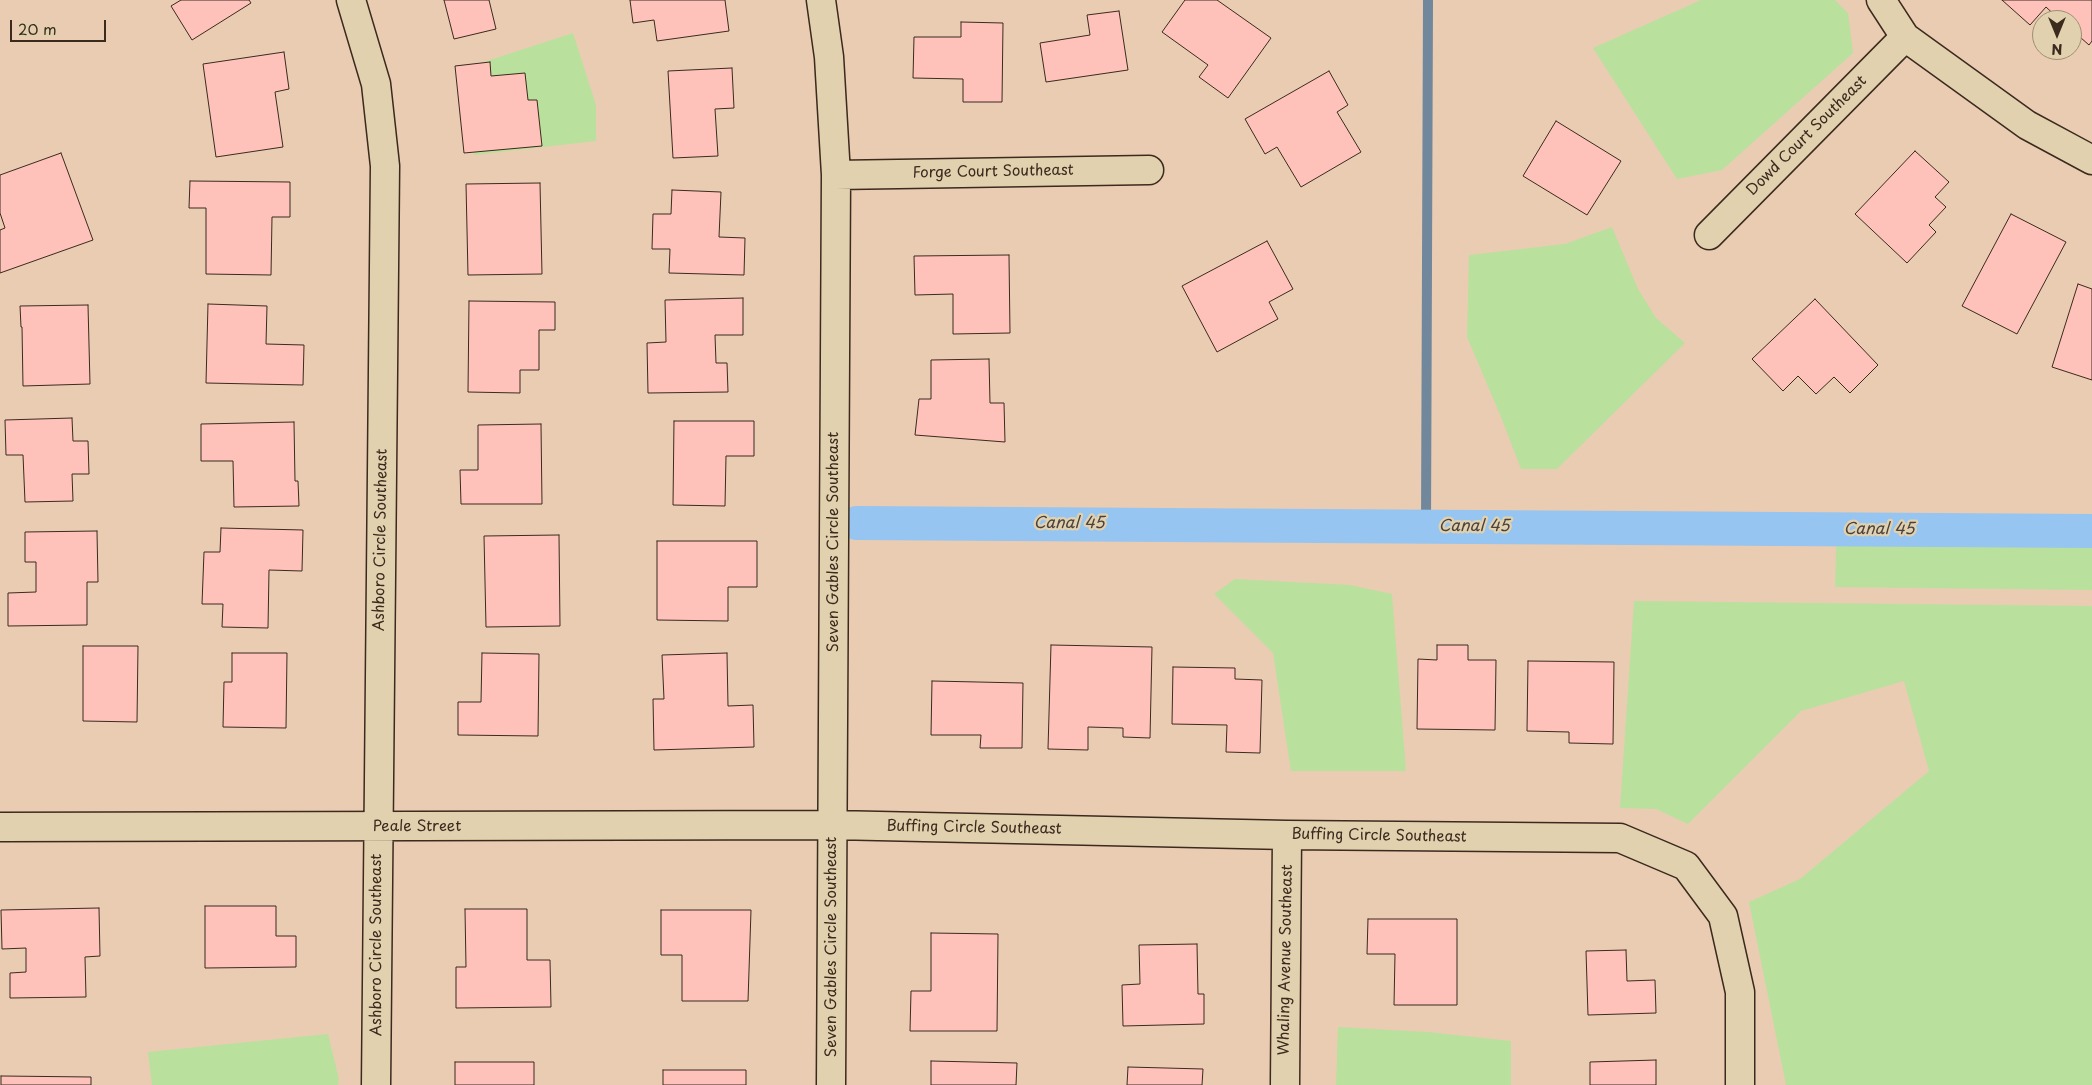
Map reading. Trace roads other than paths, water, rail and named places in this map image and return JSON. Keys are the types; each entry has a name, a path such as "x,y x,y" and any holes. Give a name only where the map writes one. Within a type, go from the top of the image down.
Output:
{"street":[{"name":"Ashboro Circle Southeast","path":"351,0 376,84 385,166 376,1085"},
{"name":"Seven Gables Circle Southeast","path":"821,0 829,58 836,175 831,1085"},
{"path":"1881,0 1905,37 2027,125 2092,160"},
{"name":"Dowd Court Southeast","path":"1708,235 1905,37"},
{"name":"Forge Court Southeast","path":"836,175 1149,170"},
{"name":"Peale Street","path":"0,827 833,826"},
{"name":"Buffing Circle Southeast","path":"833,826 1620,838 1686,866 1723,916 1740,992 1740,1085"},
{"name":"Whaling Avenue Southeast","path":"1285,1085 1287,834"}],"waterway":[{"path":"1426,526 1428,0"},
{"name":"Canal 45","path":"857,523 2092,531"}]}
